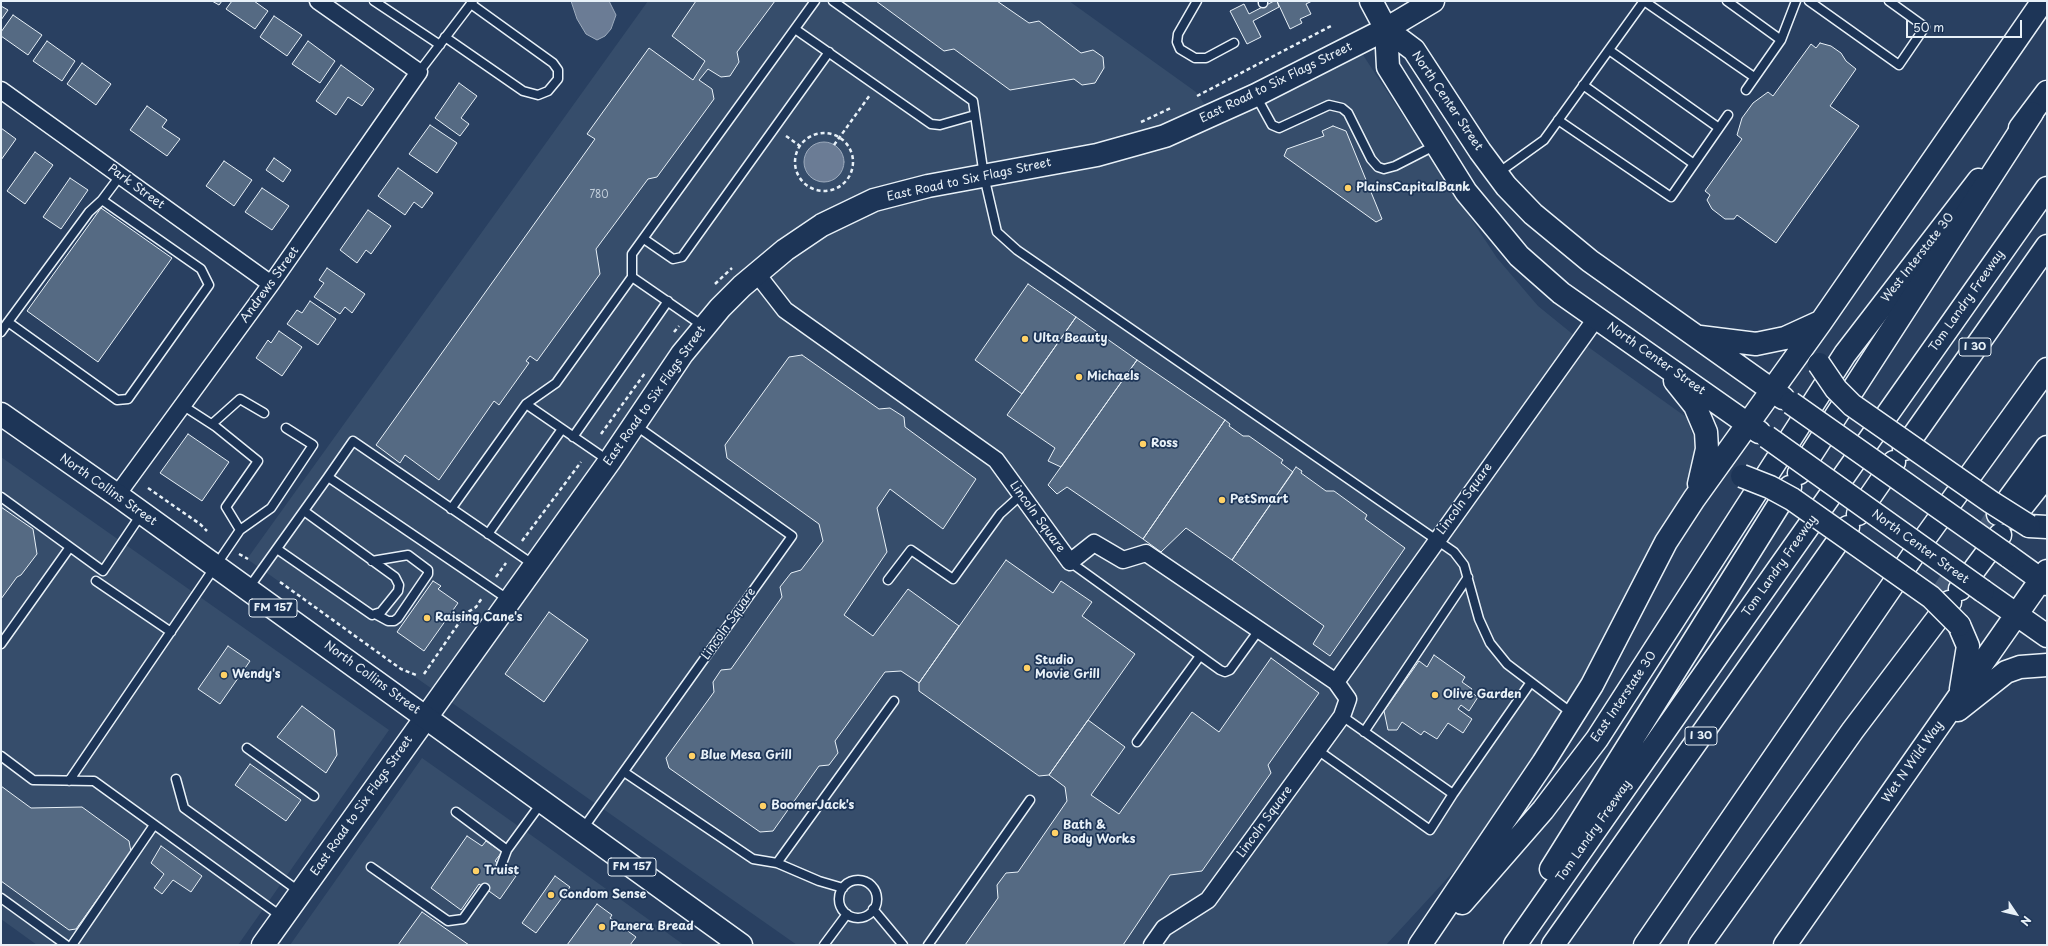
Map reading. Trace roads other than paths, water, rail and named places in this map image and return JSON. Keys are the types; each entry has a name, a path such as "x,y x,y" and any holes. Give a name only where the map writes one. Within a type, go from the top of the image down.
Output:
{"main road":[{"name":"North Center Street","path":"1370,1 1386,29 1414,50 1470,138 1497,174 1524,205 1558,236 1697,337 2008,556 2045,578"},
{"name":"East Road to Six Flags Street","path":"263,945 609,462 682,354 703,326 742,286 785,250 822,226 874,200 928,186 1097,155 1165,136 1256,95 1386,29 1433,1"},
{"path":"1420,945 1543,763 1592,685 1666,542 1747,424 1821,322 2043,1"},
{"name":"North Center Street","path":"1386,29 1388,67 1466,192 1519,256 1561,293 1660,361 2047,636"},
{"name":"West Interstate 30","path":"1796,429 1845,354 1922,252 2047,92"},
{"path":"1504,945 1794,480 2032,113"},
{"name":"Tom Landry Freeway","path":"1515,945 1737,627 2047,188"},
{"name":"I 30","path":"1553,945 2047,246"},
{"path":"1697,337 1756,344 1785,338 1821,322"},
{"path":"1821,322 1815,346 1819,364 1836,389 1852,405 2012,525"},
{"path":"1660,361 1695,406 1706,432 1707,449 1700,491"},
{"path":"1645,945 1925,538 2047,369"},
{"name":"North Collins Street","path":"1,414 216,566 741,945"},
{"name":"East Interstate 30","path":"1424,945 1543,810 1597,738 1796,429"},
{"path":"2012,525 2047,447"},
{"path":"1700,945 1950,592 2012,525 2047,475"},
{"path":"1700,491 1742,476 1770,486 1931,597 1959,625 1968,646 1960,694"},
{"name":"Wet N Wild Way","path":"1785,945 2016,614 2045,578"},
{"path":"1935,731 2006,672 2020,666 2047,665"}],"street":[{"path":"318,1 420,72"},
{"name":"Andrews Street","path":"117,495 271,284 420,72"},
{"name":"Park Street","path":"1,90 271,284"},
{"name":"Lincoln Square","path":"757,274 785,310 996,460 1070,562 1094,543 1123,560 1146,553 1336,682 1348,699 1342,716 1316,749 1208,900 1164,928 1152,945"},
{"name":"Lincoln Square","path":"1336,682 1436,540 1597,317"}],"lane":[{"path":"374,1 440,45"},
{"path":"451,509 526,404 556,383 632,276 632,254 815,1"},
{"path":"833,1 973,101 984,176 998,232 1016,250 1454,552 1464,565 1479,619 1490,643 1507,664 1573,714"},
{"path":"1197,1 1178,34 1177,42 1180,48 1195,58 1206,58 1234,43"},
{"path":"1497,174 1544,140 1644,1 1754,77"},
{"path":"1727,1 1781,40"},
{"path":"1746,90 1781,40 1796,1"},
{"path":"1809,1 1899,65 1926,27 1889,1"},
{"path":"420,72 445,38 472,3 553,64 558,70 558,79 548,91 538,95 523,91 445,38"},
{"path":"795,28 931,124 940,125 975,115"},
{"path":"1609,50 1719,128"},
{"path":"644,238 673,259 682,257 829,52"},
{"path":"1583,86 1694,164"},
{"path":"1256,95 1272,125 1278,128 1329,105 1342,108 1348,113 1371,159 1378,167 1384,169 1395,166 1437,144"},
{"path":"1558,120 1671,196 1728,115"},
{"path":"1,332 89,212 102,200 120,176"},
{"path":"8,322 118,400 128,399 209,285 201,268 102,200"},
{"path":"632,276 703,326"},
{"path":"573,437 668,302"},
{"path":"212,424 240,399 264,413"},
{"path":"526,404 609,462"},
{"path":"182,405 212,424 258,461 226,507 240,530"},
{"name":"Lincoln Square","path":"582,830 792,536 634,425"},
{"path":"69,781 240,530 271,508 313,445 286,428"},
{"path":"488,534 562,429"},
{"path":"248,590 353,441 534,566"},
{"path":"328,477 509,600"},
{"path":"888,580 911,550 953,579 1000,514 1021,495"},
{"path":"1,497 103,571 142,513"},
{"path":"304,511 395,577 399,585 398,591 377,615"},
{"path":"1,644 70,547"},
{"path":"277,549 368,613 377,615 388,621 394,620 398,618 428,574 428,570 408,555 372,561"},
{"path":"1070,562 1200,656 1225,672 1230,670 1259,630"},
{"path":"1364,732 1468,577"},
{"path":"96,581 171,632"},
{"path":"1137,742 1200,656"},
{"path":"1316,749 1430,830 1453,794 1531,682"},
{"path":"777,863 894,701"},
{"path":"1342,716 1453,794"},
{"path":"247,748 314,796"},
{"path":"1,756 33,780 94,781 282,918"},
{"path":"624,772 753,859 777,863 819,881 842,888"},
{"path":"176,779 184,808 301,892"},
{"path":"928,945 1030,800"},
{"path":"501,866 507,850 543,802"},
{"path":"456,812 507,850"},
{"path":"72,945 154,825"},
{"path":"371,867 448,921 463,919 485,888"},
{"path":"858,880 869,883 873,887 877,898 873,909 864,916 858,918 847,914 843,910 839,899 842,888 852,881 858,880"},
{"path":"1,898 66,945"},
{"path":"873,909 903,945"},
{"path":"824,945 847,914"}],"tunnel":[{"path":"1989,528 1998,514"},
{"path":"1941,595 1950,581"}],"place":[{"name":"PlainsCapitalBank","path":"1348,188"},
{"name":"Ulta Beauty","path":"1025,339"},
{"name":"Michaels","path":"1079,377"},
{"name":"Ross","path":"1143,444"},
{"name":"PetSmart","path":"1222,500"},
{"name":"Raising Cane's","path":"427,618"},
{"name":"Studio Movie Grill","path":"1027,668"},
{"name":"Wendy's","path":"224,675"},
{"name":"Olive Garden","path":"1435,695"},
{"name":"Blue Mesa Grill","path":"692,756"},
{"name":"BoomerJack's","path":"763,806"},
{"name":"Bath & Body Works","path":"1055,833"},
{"name":"Truist","path":"476,871"},
{"name":"Condom Sense","path":"551,895"},
{"name":"Panera Bread","path":"602,927"}]}
